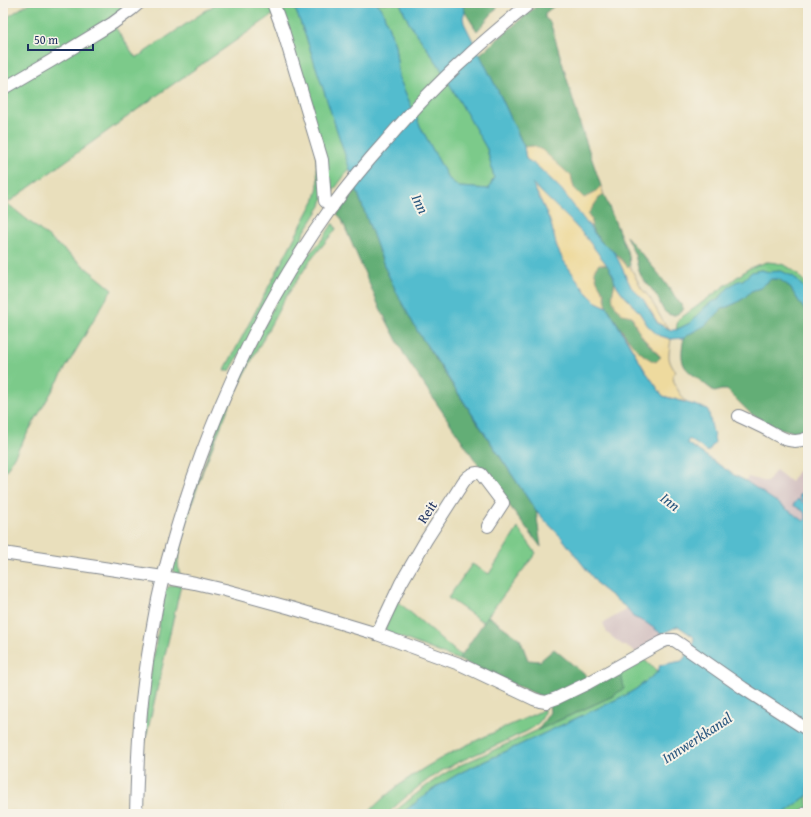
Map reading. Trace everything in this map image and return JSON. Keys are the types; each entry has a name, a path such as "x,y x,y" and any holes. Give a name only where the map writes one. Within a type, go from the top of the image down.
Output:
{"street":[{"path":"3,89 107,26 139,3"},
{"path":"273,3 283,30 322,160 326,201 332,207"},
{"path":"136,814 137,765 143,690 156,608 163,577 177,527 206,440 252,338 268,306 291,268 332,207 367,162 452,71 530,3"},
{"path":"739,416 782,438 790,440 804,440 808,438"},
{"name":"Reit","path":"377,634 401,583 426,540 470,474 478,472 481,474 503,503 488,526"},
{"path":"3,553 195,582 291,608 377,634 462,665 540,701 546,702 588,683 667,640 674,640 742,688 808,730"},
{"path":"804,814 808,812"}],"shaded area":[{"path":"808,458 808,494 803,491 805,502 793,505 803,511 806,515 806,519 804,521 746,481 748,477 767,482 776,470 791,482"},
{"path":"628,609 633,617 645,622 662,634 657,642 636,652 621,644 607,633 603,623"}],"green space":[{"path":"29,3 136,3 3,87 3,20"},
{"path":"217,3 270,3 274,14 159,94 9,202 3,198 3,92 113,24 136,58"},
{"path":"275,3 293,3 350,168 331,194 328,193"},
{"path":"377,3 400,3 409,23 438,64 487,149 494,177 489,189 459,187 448,178 420,126 399,78 395,45 383,12"},
{"path":"462,3 501,3 477,31 465,12"},
{"path":"540,3 558,3 545,13 545,18 550,22 552,28 581,127 601,186 594,193 584,199 574,188 571,176 533,146 524,147 502,99 479,55"},
{"path":"316,149 324,194 321,206 303,234 301,245 230,371 224,371 315,199 318,186"},
{"path":"356,188 385,268 418,332 536,511 541,547 477,463 406,358 378,304 341,218 337,214"},
{"path":"604,195 629,256 630,266 628,267 615,253 601,242 591,227 592,220 588,214 599,198"},
{"path":"3,200 112,289 3,476"},
{"path":"333,223 336,229 310,261 284,300 230,404 203,470 187,520 178,561 181,576 178,575 174,572 172,566 185,517 228,399 277,300 305,256 310,253 324,237"},
{"path":"626,236 658,273 684,309 675,315 668,314 664,310 653,290 641,276 635,255"},
{"path":"767,262 781,264 792,269 805,282 808,289 808,295 794,277 781,271 769,272 761,270 752,272 743,280 736,282 728,288 718,300 712,302 704,308 690,323 676,330 678,320 748,269"},
{"path":"599,264 607,265 610,270 614,277 612,296 632,316 636,327 643,338 661,358 656,362 649,360 634,347 607,307 604,293 597,281 594,270"},
{"path":"771,279 779,279 789,286 808,315 808,430 794,432 775,427 751,414 727,390 715,392 699,380 685,367 682,360 684,338 713,318 722,309 736,303 751,291 760,288"},
{"path":"518,528 536,553 483,622 448,598 472,564 489,574"},
{"path":"181,585 143,751 148,689 165,591 168,587"},
{"path":"396,600 461,656 459,660 387,632 385,629"},
{"path":"488,616 520,639 528,660 540,661 554,649 590,679 545,698 459,660"},
{"path":"641,657 658,672 636,689 462,772 436,787 401,814 392,814 414,795 454,768 613,696 620,668"},
{"path":"620,668 624,688 613,696 538,730 550,712 549,704"},
{"path":"544,708 544,714 541,720 529,730 445,769 416,788 387,814 367,814 385,796 426,767 470,743 539,712"},
{"path":"808,795 808,809 795,814 783,814"}],"sand":[{"path":"533,146 542,150 571,176 574,188 584,198 594,193 601,186 604,195 599,198 588,214 592,220 591,227 582,218 561,189 537,166 526,159 524,147"},
{"path":"532,182 585,236 607,265 599,264 594,270 597,281 604,293 607,307 596,302 585,291 563,260 557,248 551,224"},
{"path":"615,253 628,267 630,266 641,288 650,298 664,323 671,330 658,323 643,299 631,287"},
{"path":"615,283 639,312 648,326 658,335 671,339 669,360 676,372 673,374 673,378 677,389 686,402 663,396 644,369 621,329 632,344 645,357 656,362 661,357 643,338 636,327 632,316 622,314 614,303 613,293"}],"water":[{"path":"293,3 377,3 383,12 395,45 399,78 420,126 448,178 459,187 489,189 494,177 487,149 438,64 409,23 400,3 462,3 465,12 463,17 464,23 524,147 526,159 537,166 561,189 601,242 615,253 631,287 643,299 658,324 671,330 676,330 690,323 704,308 712,302 718,300 728,288 736,282 743,280 752,272 761,270 769,272 781,271 794,277 804,288 808,295 808,315 789,286 779,279 771,279 760,288 751,291 736,303 722,309 704,326 684,338 671,339 658,335 648,326 639,312 622,293 615,283 613,275 607,265 585,236 532,183 547,214 557,248 563,260 585,291 596,302 607,307 644,369 663,396 708,409 715,442 708,452 689,439 687,443 804,521 806,519 806,515 803,511 793,505 798,499 803,503 805,502 799,497 803,491 808,494 808,795 783,814 401,814 436,787 462,772 636,689 658,672 660,665 682,661 693,646 694,637 678,626 662,634 645,622 633,617 628,609 600,587 562,538 536,511 418,332 385,268"}],"water label":[{"name":"Inn","path":"420,204"},
{"name":"Inn","path":"670,502"},
{"name":"Innwerkkanal","path":"697,738"}]}
